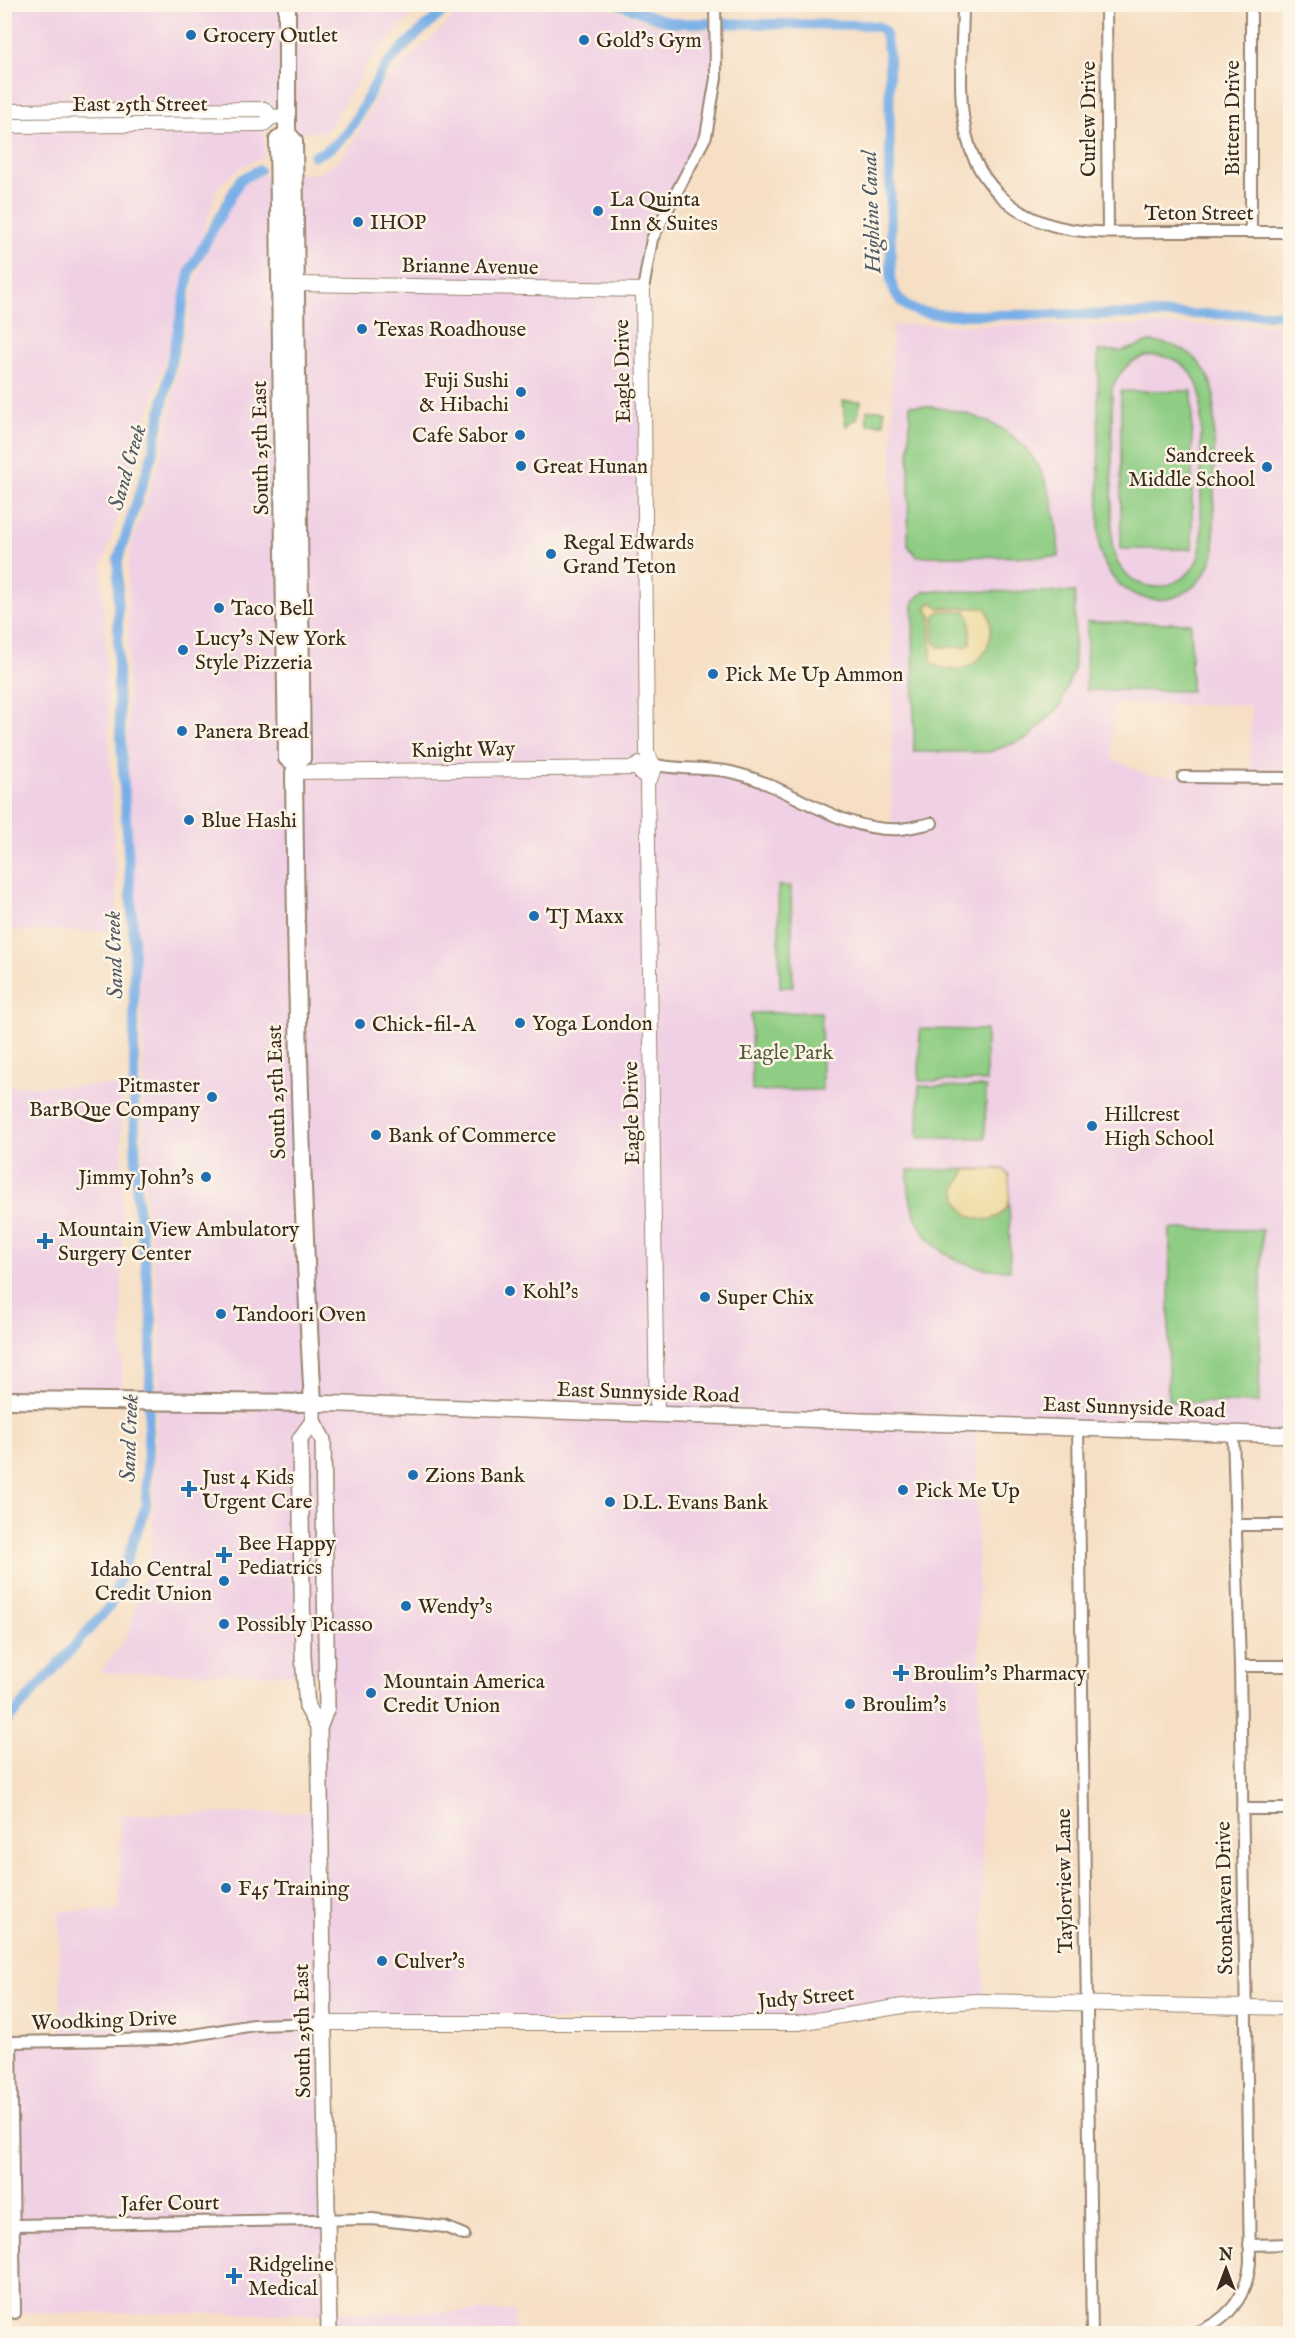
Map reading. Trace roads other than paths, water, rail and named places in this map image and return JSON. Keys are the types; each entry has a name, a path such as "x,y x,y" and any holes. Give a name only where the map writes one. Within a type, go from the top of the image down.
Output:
{"main road":[{"name":"South 25th East","path":"286,4 280,116 287,133 294,141 297,363 291,534"},
{"name":"South 25th East","path":"287,133 278,140 279,326 302,758 294,767 295,957 302,1197 313,1421 323,1440 326,1564 327,1707 319,1728 329,2334"},
{"path":"279,326 288,329 290,349 297,363"},
{"name":"East Sunnyside Road","path":"4,1400 313,1403 1290,1435"},
{"name":"South 25th East","path":"313,1421 300,1439 300,1578 306,1707 319,1728"}],"street":[{"name":"Teton Street","path":"963,4 964,127 980,171 999,193 1034,220 1070,231 1290,232"},
{"name":"Curlew Drive","path":"1106,4 1108,232"},
{"name":"Bittern Drive","path":"1251,4 1251,232"},
{"name":"Eagle Drive","path":"657,1414 642,290 652,239 706,136 716,78 715,8"},
{"name":"East 25th Street","path":"4,111 264,109 280,116"},
{"name":"East 25th Street","path":"4,126 264,124 280,116"},
{"name":"Brianne Avenue","path":"296,284 642,290"},
{"name":"Knight Way","path":"294,767 647,768 686,766 737,773 771,784 843,818 875,827 902,829 932,823"},
{"path":"1184,777 1290,778"},
{"name":"Taylorview Lane","path":"1078,1428 1085,2001 1092,2334"},
{"name":"Stonehaven Drive","path":"1192,2334 1212,2331 1226,2317 1237,2303 1249,2276 1240,1666 1233,1433"},
{"path":"1237,1525 1290,1525"},
{"path":"1240,1666 1290,1666"},
{"path":"1242,1809 1290,1809"},
{"name":"Judy Street","path":"324,2023 798,2023 946,2002 1085,2001 1290,2008"},
{"name":"Woodking Drive","path":"15,2313 11,2042 169,2039 254,2025 324,2023"},
{"name":"Jafer Court","path":"14,2225 372,2218 445,2227 464,2235"},
{"path":"1249,2245 1290,2244"}],"waterway":[{"name":"Sand Creek","path":"314,156 328,150 339,141 356,119 376,81 391,60 451,4"},
{"name":"Highline Canal","path":"619,4 665,21 677,23 867,25 879,27 885,32 889,57 891,281 900,300 914,310 954,315 1290,314"},
{"name":"Sand Creek","path":"4,1725 110,1606 146,1506 152,1318 137,1198 134,1103 134,943 118,694 118,559 153,452 190,271 240,180 259,170"}],"place":[{"name":"Grocery Outlet","path":"191,35"},
{"name":"Gold's Gym","path":"584,40"},
{"name":"La Quinta Inn & Suites","path":"598,211"},
{"name":"IHOP","path":"358,222"},
{"name":"Texas Roadhouse","path":"362,329"},
{"name":"Fuji Sushi & Hibachi","path":"521,392"},
{"name":"Cafe Sabor","path":"520,435"},
{"name":"Great Hunan","path":"521,466"},
{"name":"Sandcreek Middle School","path":"1267,467"},
{"name":"Regal Edwards Grand Teton","path":"551,554"},
{"name":"Taco Bell","path":"219,608"},
{"name":"Lucy's New York Style Pizzeria","path":"183,650"},
{"name":"Pick Me Up Ammon","path":"713,674"},
{"name":"Panera Bread","path":"182,731"},
{"name":"Blue Hashi","path":"189,820"},
{"name":"TJ Maxx","path":"534,916"},
{"name":"Yoga London","path":"520,1023"},
{"name":"Chick-fil-A","path":"360,1024"},
{"name":"Pitmaster BarBQue Company","path":"212,1097"},
{"name":"Hillcrest High School","path":"1092,1126"},
{"name":"Bank of Commerce","path":"376,1135"},
{"name":"Jimmy John's","path":"206,1177"},
{"name":"Mountain View Ambulatory Surgery Center","path":"45,1241"},
{"name":"Kohl's","path":"510,1291"},
{"name":"Super Chix","path":"705,1297"},
{"name":"Tandoori Oven","path":"221,1314"},
{"name":"Zions Bank","path":"413,1475"},
{"name":"Just 4 Kids Urgent Care","path":"189,1489"},
{"name":"Pick Me Up","path":"903,1490"},
{"name":"D.L. Evans Bank","path":"610,1502"},
{"name":"Bee Happy Pediatrics","path":"224,1555"},
{"name":"Idaho Central Credit Union","path":"224,1581"},
{"name":"Wendy's","path":"406,1606"},
{"name":"Possibly Picasso","path":"224,1624"},
{"name":"Broulim's Pharmacy","path":"901,1673"},
{"name":"Mountain America Credit Union","path":"371,1693"},
{"name":"Broulim's","path":"850,1704"},
{"name":"F45 Training","path":"226,1888"},
{"name":"Culver's","path":"382,1961"},
{"name":"Ridgeline Medical","path":"234,2276"}],"park label":[{"name":"Eagle Park","path":"786,1052"}]}
